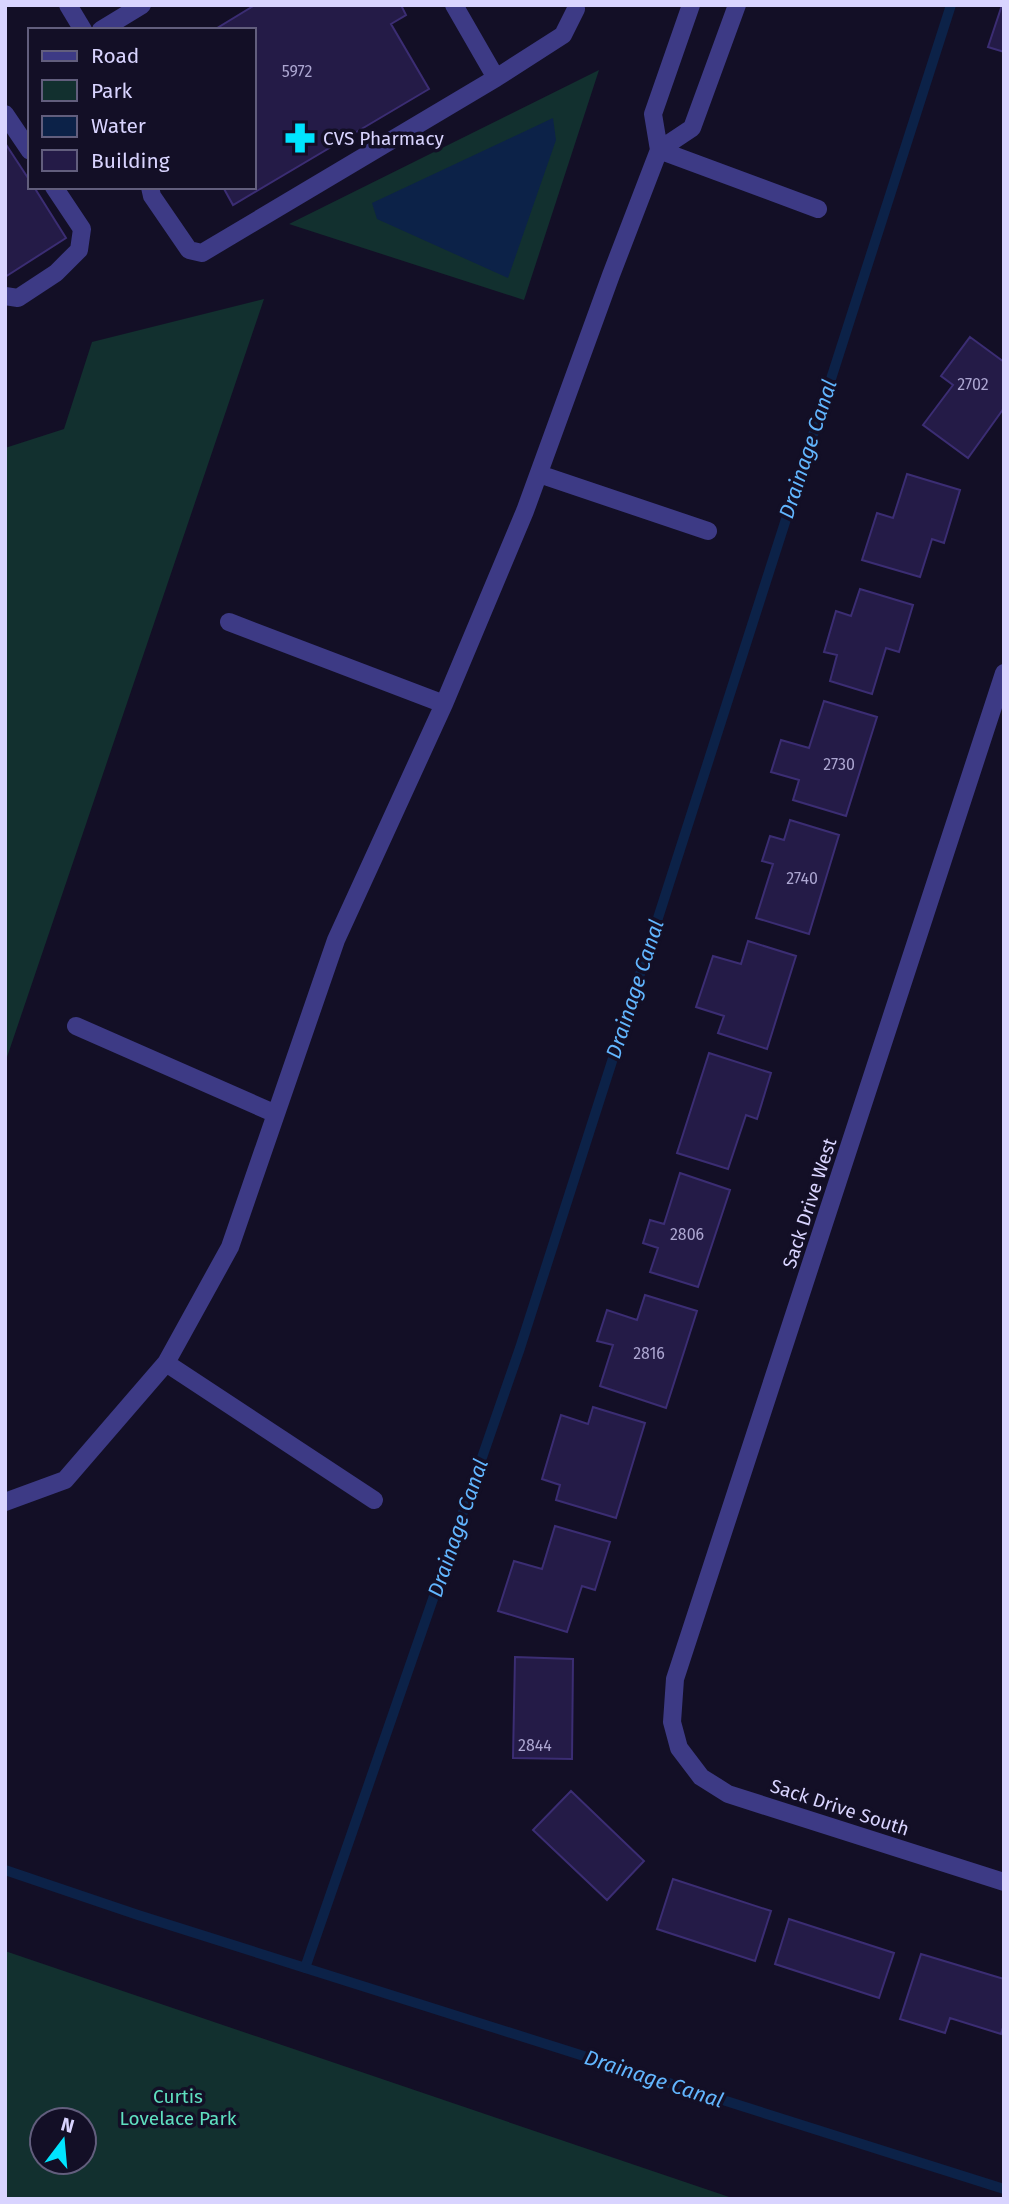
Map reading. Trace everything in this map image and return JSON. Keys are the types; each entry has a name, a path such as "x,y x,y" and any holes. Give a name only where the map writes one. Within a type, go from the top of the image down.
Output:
{"street":[{"path":"68,5 82,28"},
{"path":"104,28 142,5"},
{"path":"454,5 496,78"},
{"path":"5,1502 65,1479 166,1363 230,1247 336,940 444,704 539,474 659,150 653,114 691,5"},
{"path":"659,150 692,128 737,5"},
{"path":"150,189 189,250 202,253 496,78 563,35 576,6"},
{"path":"5,114 28,147"},
{"path":"659,150 818,209"},
{"path":"5,296 18,298 56,273 79,250 82,229 55,189"},
{"path":"539,474 708,531"},
{"path":"229,622 444,704"},
{"name":"Sack Drive West","path":"679,1748 672,1722 675,1679 1004,673"},
{"path":"76,1026 276,1114"},
{"path":"166,1363 374,1500"},
{"name":"Sack Drive South","path":"679,1748 701,1777 728,1794 1004,1882"}],"green space":[{"path":"599,70 524,300 289,224"},
{"path":"264,299 5,1063 5,448 64,429 92,342"},
{"name":"Curtis Lovelace Park","path":"5,1951 735,2199 5,2199"}],"water":[{"path":"553,118 556,140 508,278 377,219 372,203"}],"building":[{"name":"CVS Pharmacy","path":"255,5 401,5 406,15 391,24 429,89 233,205 224,189 256,189 256,28 217,28"},
{"path":"1004,5 1004,52 988,47"},
{"path":"5,143 28,178 28,189 35,189 66,238 5,277"},
{"path":"970,337 1004,362 1004,408 968,458 923,425 953,385 941,376"},
{"path":"907,474 960,490 944,543 932,539 920,577 862,560 877,513 893,518"},
{"path":"860,589 913,605 899,652 886,648 872,694 830,681 837,655 824,652 836,611 851,616"},
{"path":"824,701 877,717 846,816 793,800 799,780 771,772 781,740 809,748"},
{"path":"790,820 839,835 809,934 756,918 773,864 762,861 770,836 784,840"},
{"path":"748,941 796,956 767,1049 718,1033 724,1016 696,1007 713,956 741,964"},
{"path":"709,1053 771,1073 757,1119 746,1115 728,1169 677,1153"},
{"path":"680,1173 730,1190 698,1287 650,1272 658,1248 643,1243 650,1220 664,1224"},
{"path":"645,1295 697,1311 666,1408 600,1386 613,1345 597,1341 607,1310 637,1320"},
{"path":"593,1407 645,1423 616,1518 556,1500 560,1485 542,1479 561,1415 588,1424"},
{"path":"555,1526 610,1542 595,1590 582,1586 567,1632 498,1611 514,1561 542,1569"},
{"path":"515,1657 573,1659 572,1759 513,1758"},
{"path":"571,1791 644,1861 607,1900 533,1830"},
{"path":"673,1879 771,1911 755,1961 657,1929"},
{"path":"789,1919 894,1953 879,1998 775,1964"},
{"path":"921,1954 1004,1979 1004,2024 1001,2034 950,2018 945,2033 900,2019"}],"waterway":[{"name":"Drainage Canal","path":"305,1968 520,1348 951,5"},
{"name":"Drainage Canal","path":"5,1870 138,1915 1004,2189"}],"place":[{"name":"CVS Pharmacy","path":"300,138"}]}
